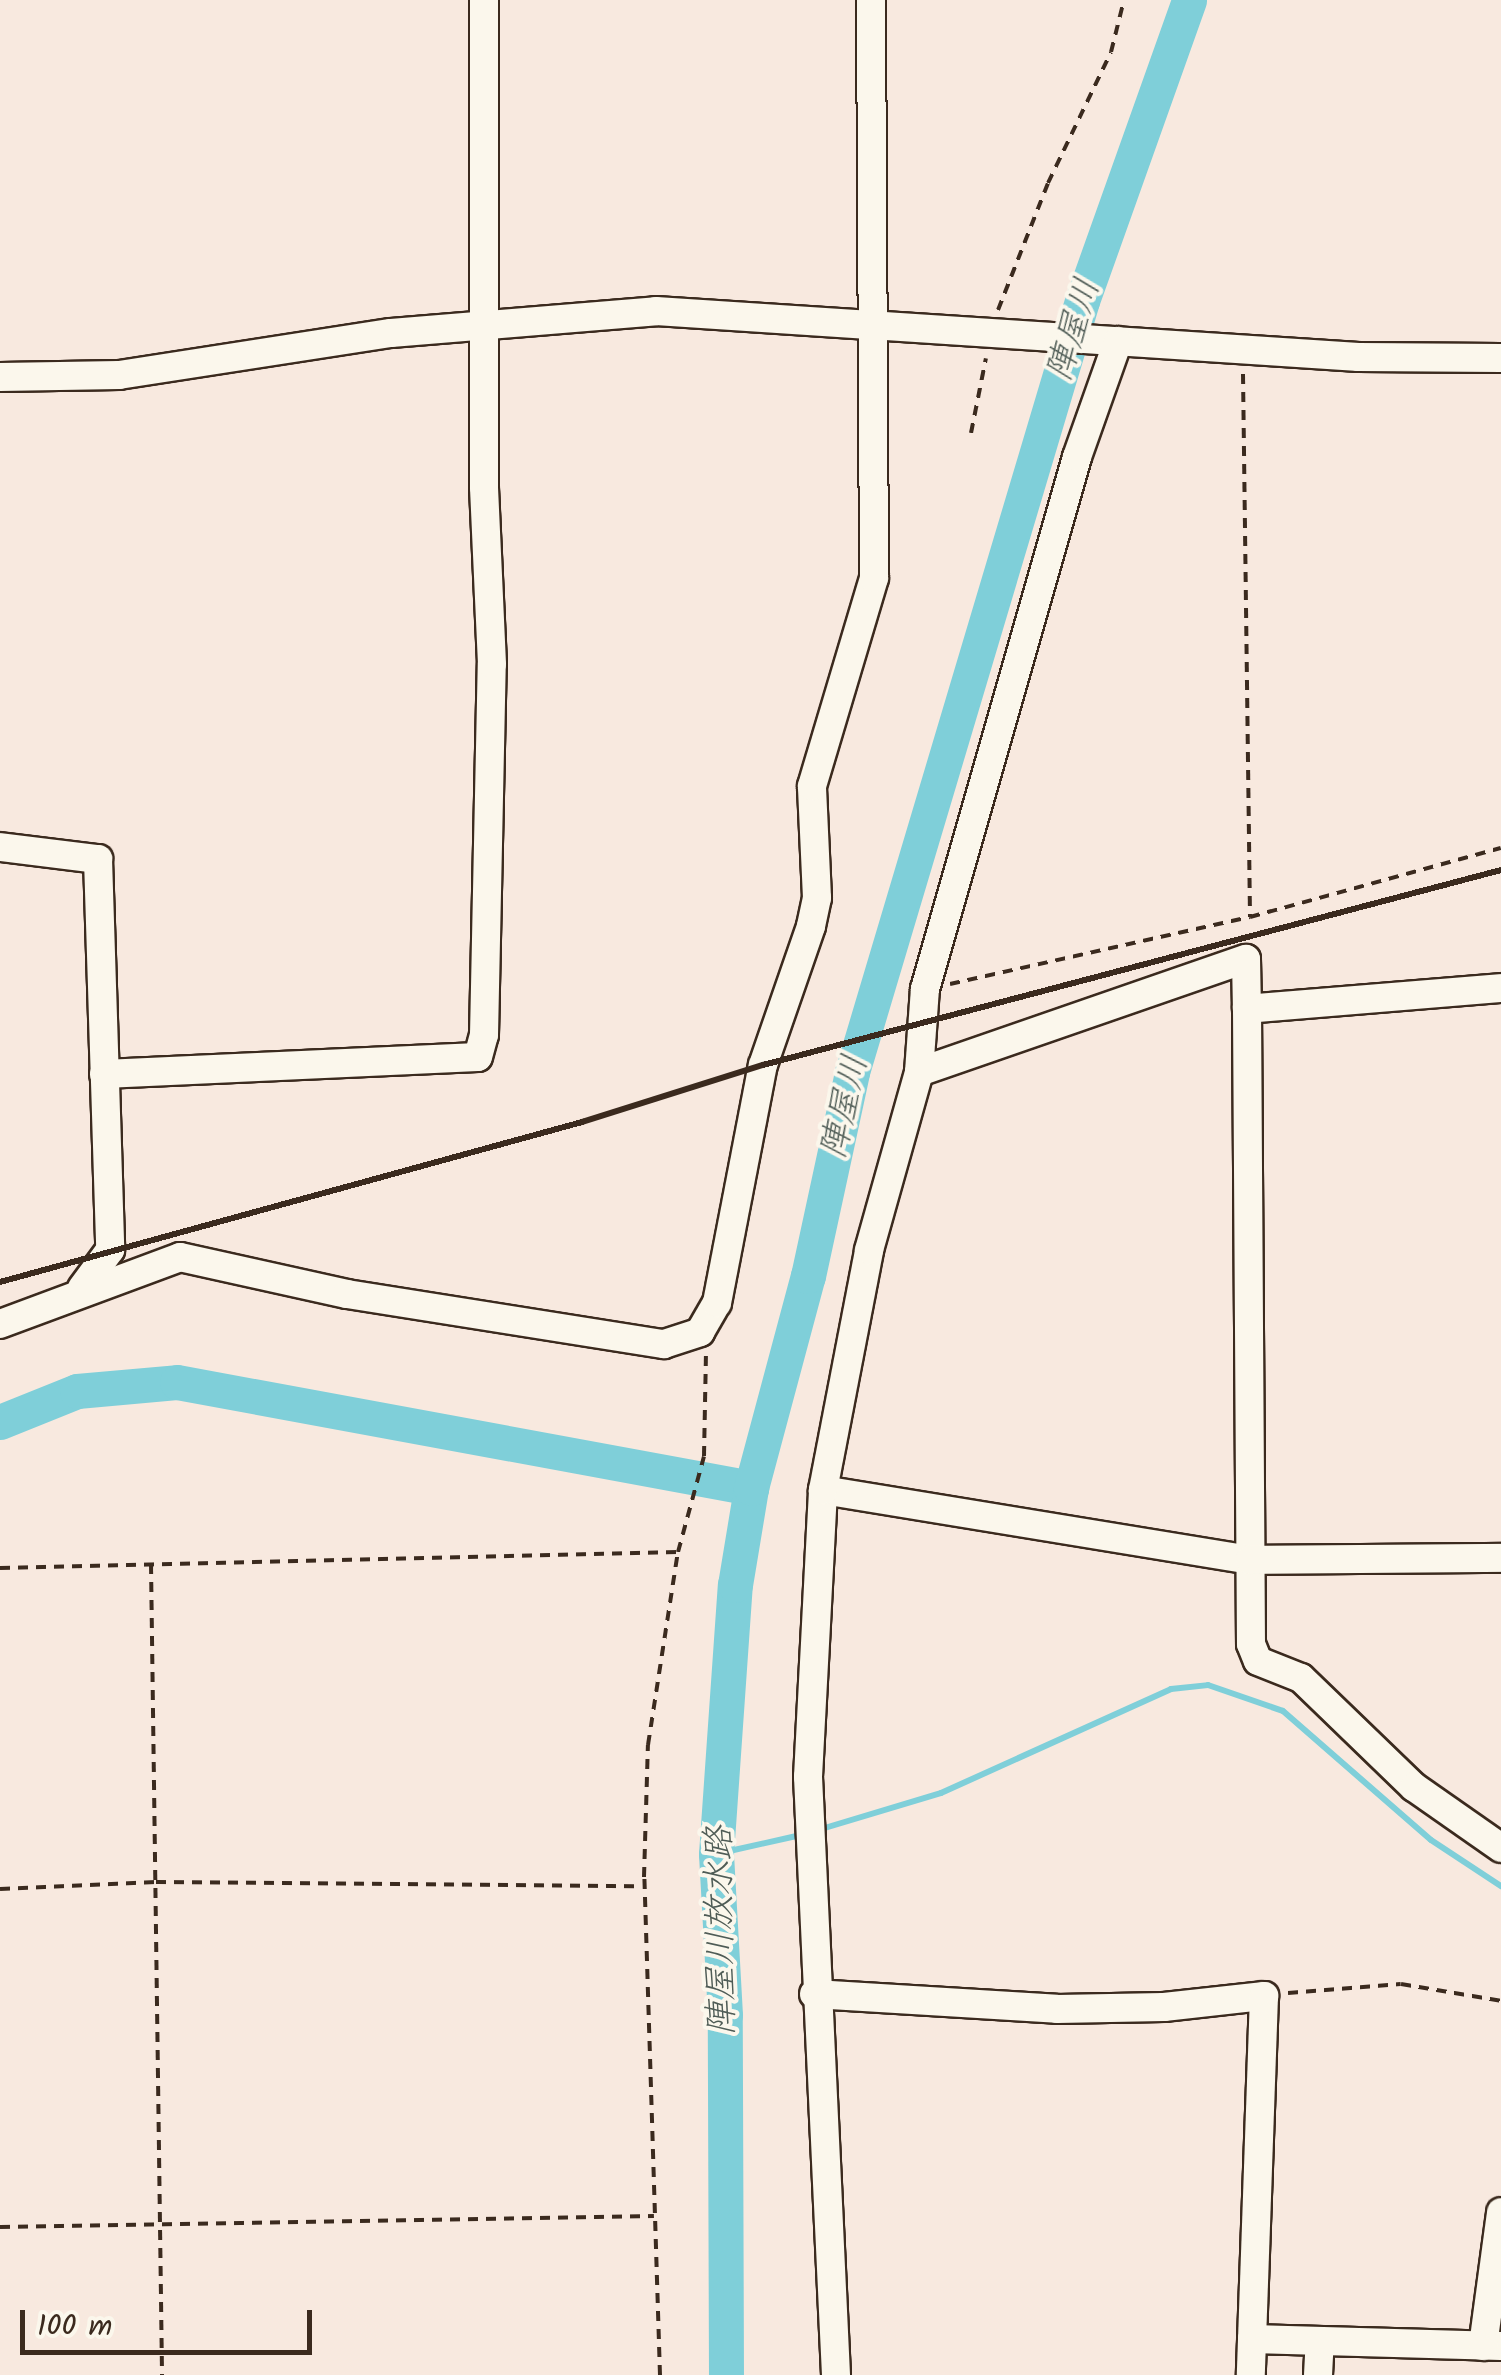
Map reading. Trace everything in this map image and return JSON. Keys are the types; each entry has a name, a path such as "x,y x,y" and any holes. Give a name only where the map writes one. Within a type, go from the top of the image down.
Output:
{"street":[{"path":"104,1074 478,1056 484,1035 492,664 484,487 488,323 484,0"},
{"path":"0,1324 154,1262 200,1258 288,1283 664,1344 700,1332 717,1303 763,1065 817,898 812,786 874,578 870,0"},
{"path":"0,377 119,375 488,323 656,311 872,321 1243,349 1501,358"},
{"path":"836,2375 814,1994 808,1778 823,1490 870,1250 919,1072 926,989 1113,340"},
{"path":"0,847 98,858 110,1250 74,1297"},
{"path":"919,1072 1246,959 1251,1644 1258,1661 1301,1678 1414,1787 1501,1848"},
{"path":"1247,1010 1501,988"},
{"path":"823,1490 1250,1560 1501,1558"},
{"path":"814,1994 1057,2009 1164,2008 1264,1996 1251,2375"},
{"path":"1252,2339 1492,2346 1501,2212"},
{"path":"1318,2375 1320,2341"}],"path":[{"path":"971,433 996,332 1048,183 1110,52 1124,0"},
{"path":"1243,349 1250,917"},
{"path":"926,989 1250,917 1501,848"},
{"path":"660,2375 645,1896 648,1745 678,1552 693,1509 704,1456 710,1372 700,1332"},
{"path":"0,1568 678,1552"},
{"path":"152,1564 162,2375"},
{"path":"0,1890 156,1882 634,1886"},
{"path":"1264,1996 1402,1984 1501,2001"},
{"path":"0,2227 654,2216"}],"waterway":[{"name":"陣屋川","path":"726,2375 725,2015 716,1854 735,1585 751,1488 808,1276 852,1072 1082,301 1189,0"},
{"name":"陣屋川","path":"0,1422 77,1391 177,1382 751,1488"},
{"path":"818,1830 941,1793 1171,1689 1208,1685 1283,1711 1431,1840 1501,1886"},
{"name":"陣屋川放水路","path":"716,1854 801,1835"}],"railway":[{"path":"0,1282 582,1122 763,1065 1501,870"}]}
